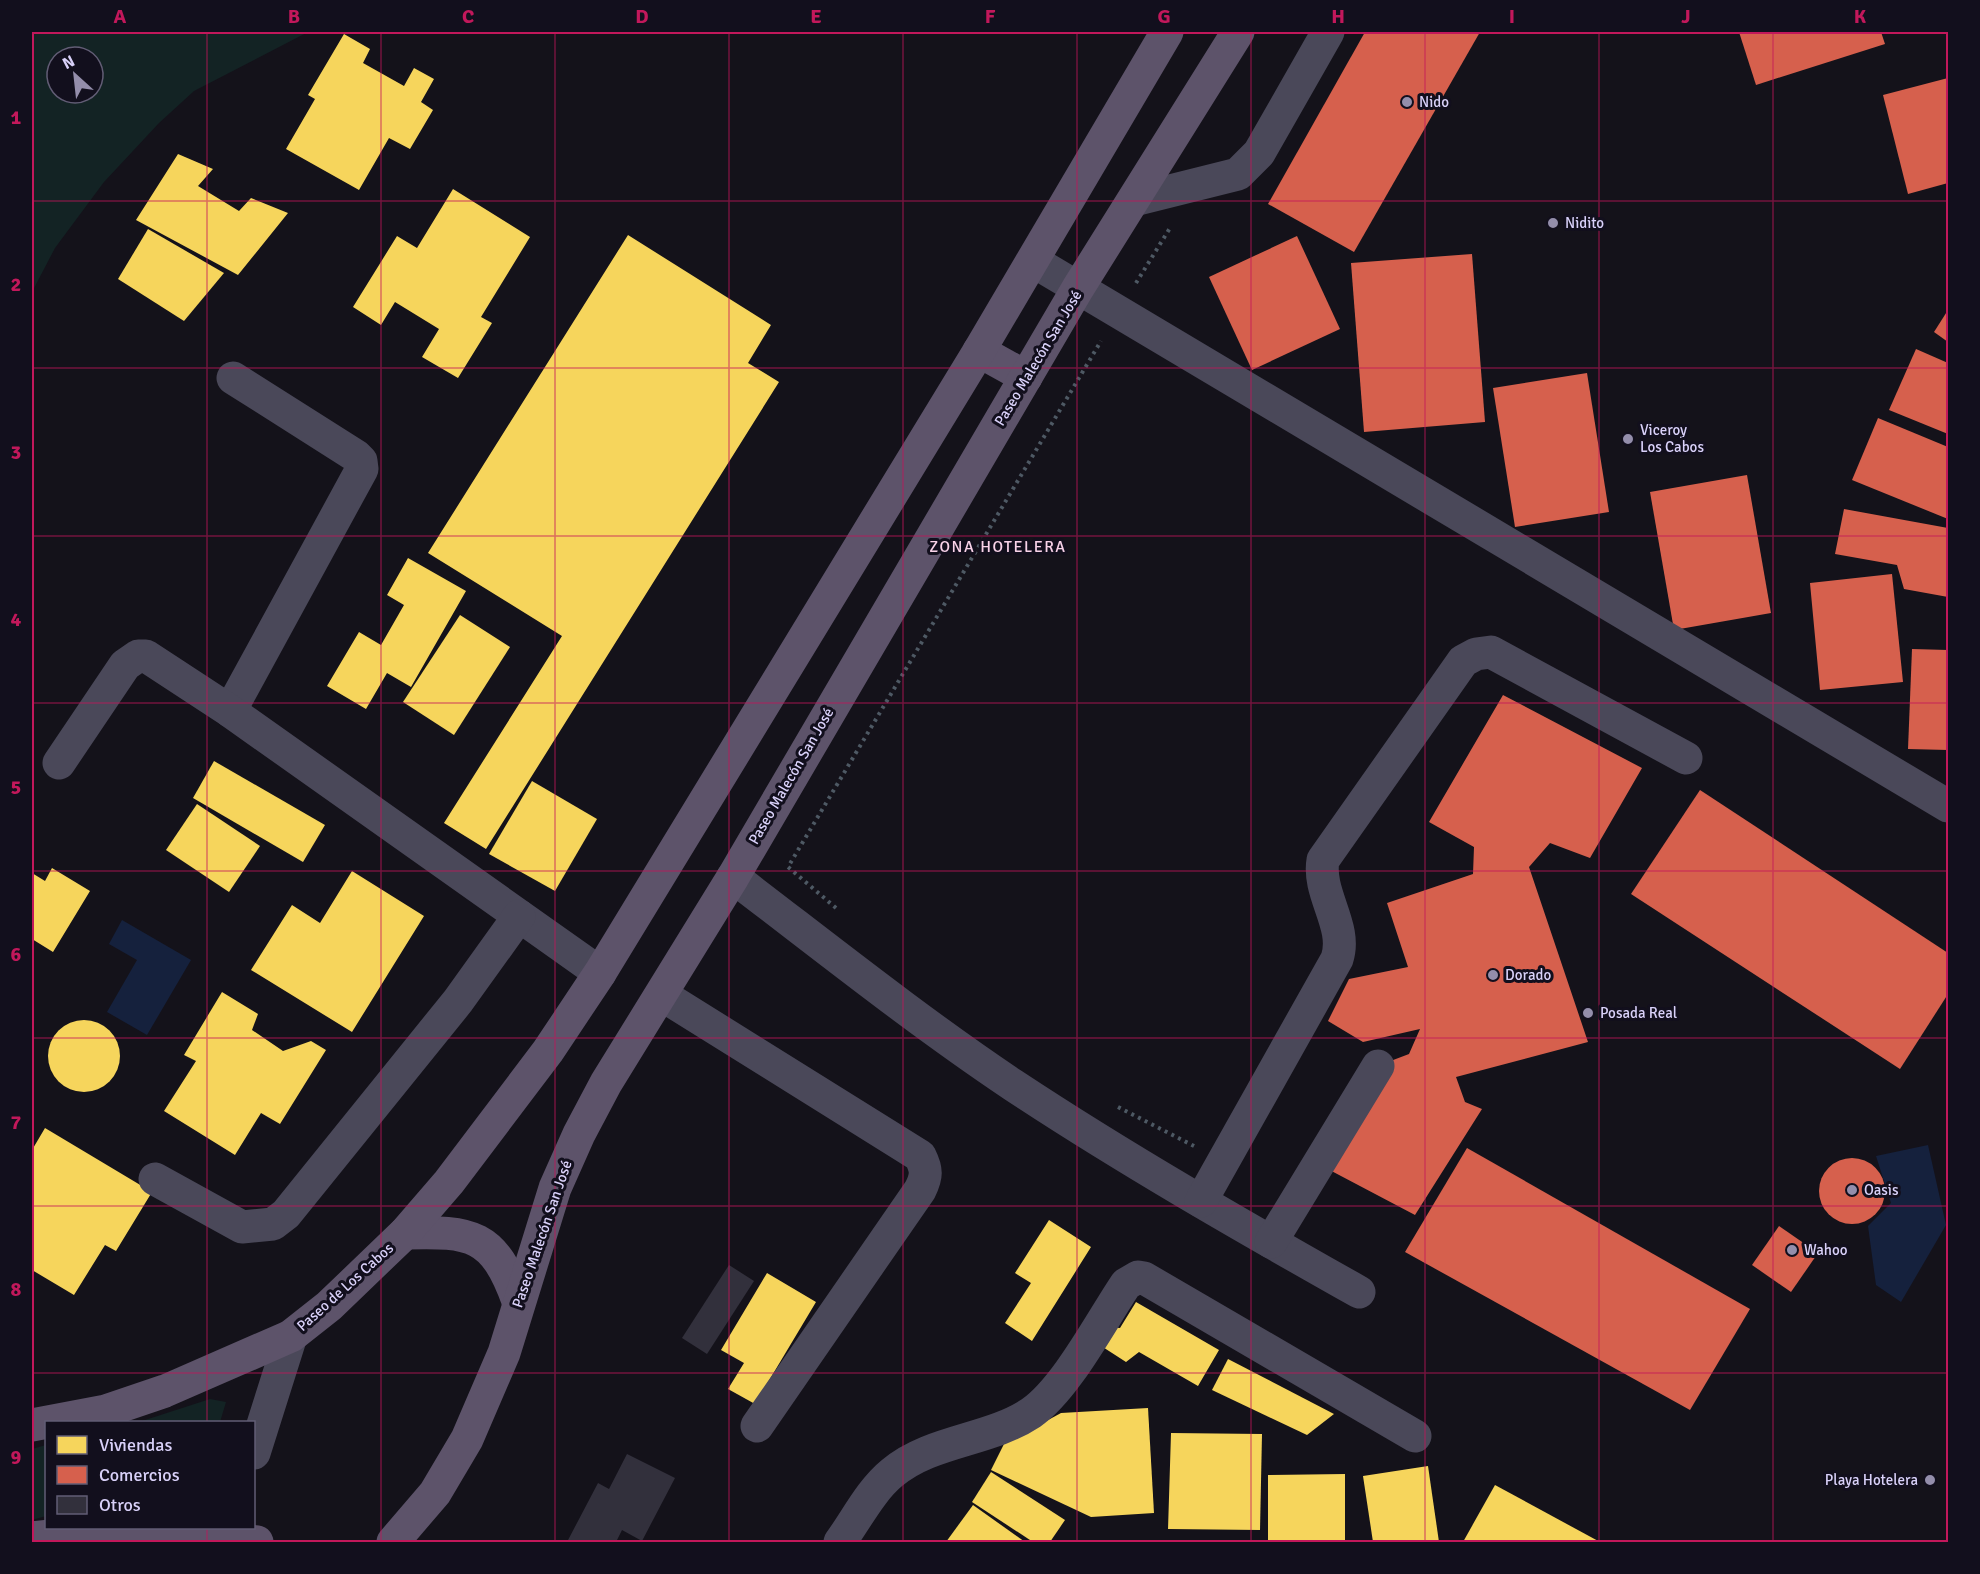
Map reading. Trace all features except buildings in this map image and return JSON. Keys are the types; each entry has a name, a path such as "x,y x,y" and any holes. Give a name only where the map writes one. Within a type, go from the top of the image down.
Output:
{"main road":[{"path":"600,973 979,351 1167,32"},
{"name":"Paseo Malecón San José","path":"393,1542 435,1493 466,1439 504,1353 518,1301 555,1188 579,1134 606,1083 662,995 1078,288 1238,32"},
{"path":"979,351 1026,378"},
{"name":"Paseo de Los Cabos","path":"53,1421 106,1411 165,1391 291,1336 329,1306 405,1233 449,1182 548,1051 600,973"},
{"path":"405,1233 448,1232 472,1238 494,1252 508,1273 518,1301"},
{"path":"32,1538 79,1532 234,1538"}],"street":[{"path":"1134,200 1238,174 1249,165 1259,153 1328,32"},
{"path":"1033,261 1948,806"},
{"path":"230,711 363,470 361,461 356,456 233,378"},
{"path":"1201,1201 1337,959 1341,947 1321,873 1323,860 1464,661 1476,654 1491,652 1686,758"},
{"path":"59,763 124,665 138,656 146,656 230,711 600,973"},
{"path":"732,877 902,1006 1013,1084 1201,1201 1359,1292"},
{"path":"155,1179 242,1227 273,1224 286,1215 458,1001 519,916"},
{"path":"662,995 920,1156 925,1166 927,1176 920,1190 757,1426"},
{"path":"1271,1242 1378,1066"},
{"path":"840,1542 891,1473 914,1458 1008,1425 1031,1413 1051,1395 1126,1284 1138,1277 1154,1284 1415,1436"},
{"path":"255,1450 291,1336"}],"path":[{"path":"842,912 788,867 1196,185"},
{"path":"1108,1102 1224,1161"}],"shaded area":[{"path":"32,32 308,32 194,91 159,123 104,182 55,248 32,292"},
{"path":"210,1399 226,1402 220,1421 142,1421"},
{"path":"45,1445 45,1516 32,1520 32,1449"}],"water":[{"path":"122,920 191,960 147,1035 107,1012 137,960 109,944"},
{"path":"1928,1145 1946,1225 1901,1302 1876,1285 1868,1226 1891,1203 1876,1156"}],"place":[{"name":"Nido","path":"1407,102"},
{"name":"Nidito","path":"1553,223"},
{"name":"Viceroy Los Cabos","path":"1628,439"},
{"name":"Dorado","path":"1493,975"},
{"name":"Posada Real","path":"1588,1013"},
{"name":"Oasis","path":"1852,1190"},
{"name":"Wahoo","path":"1792,1250"},
{"name":"Playa Hotelera","path":"1930,1480"}],"district":[{"name":"ZONA HOTELERA","path":"998,546"}]}
